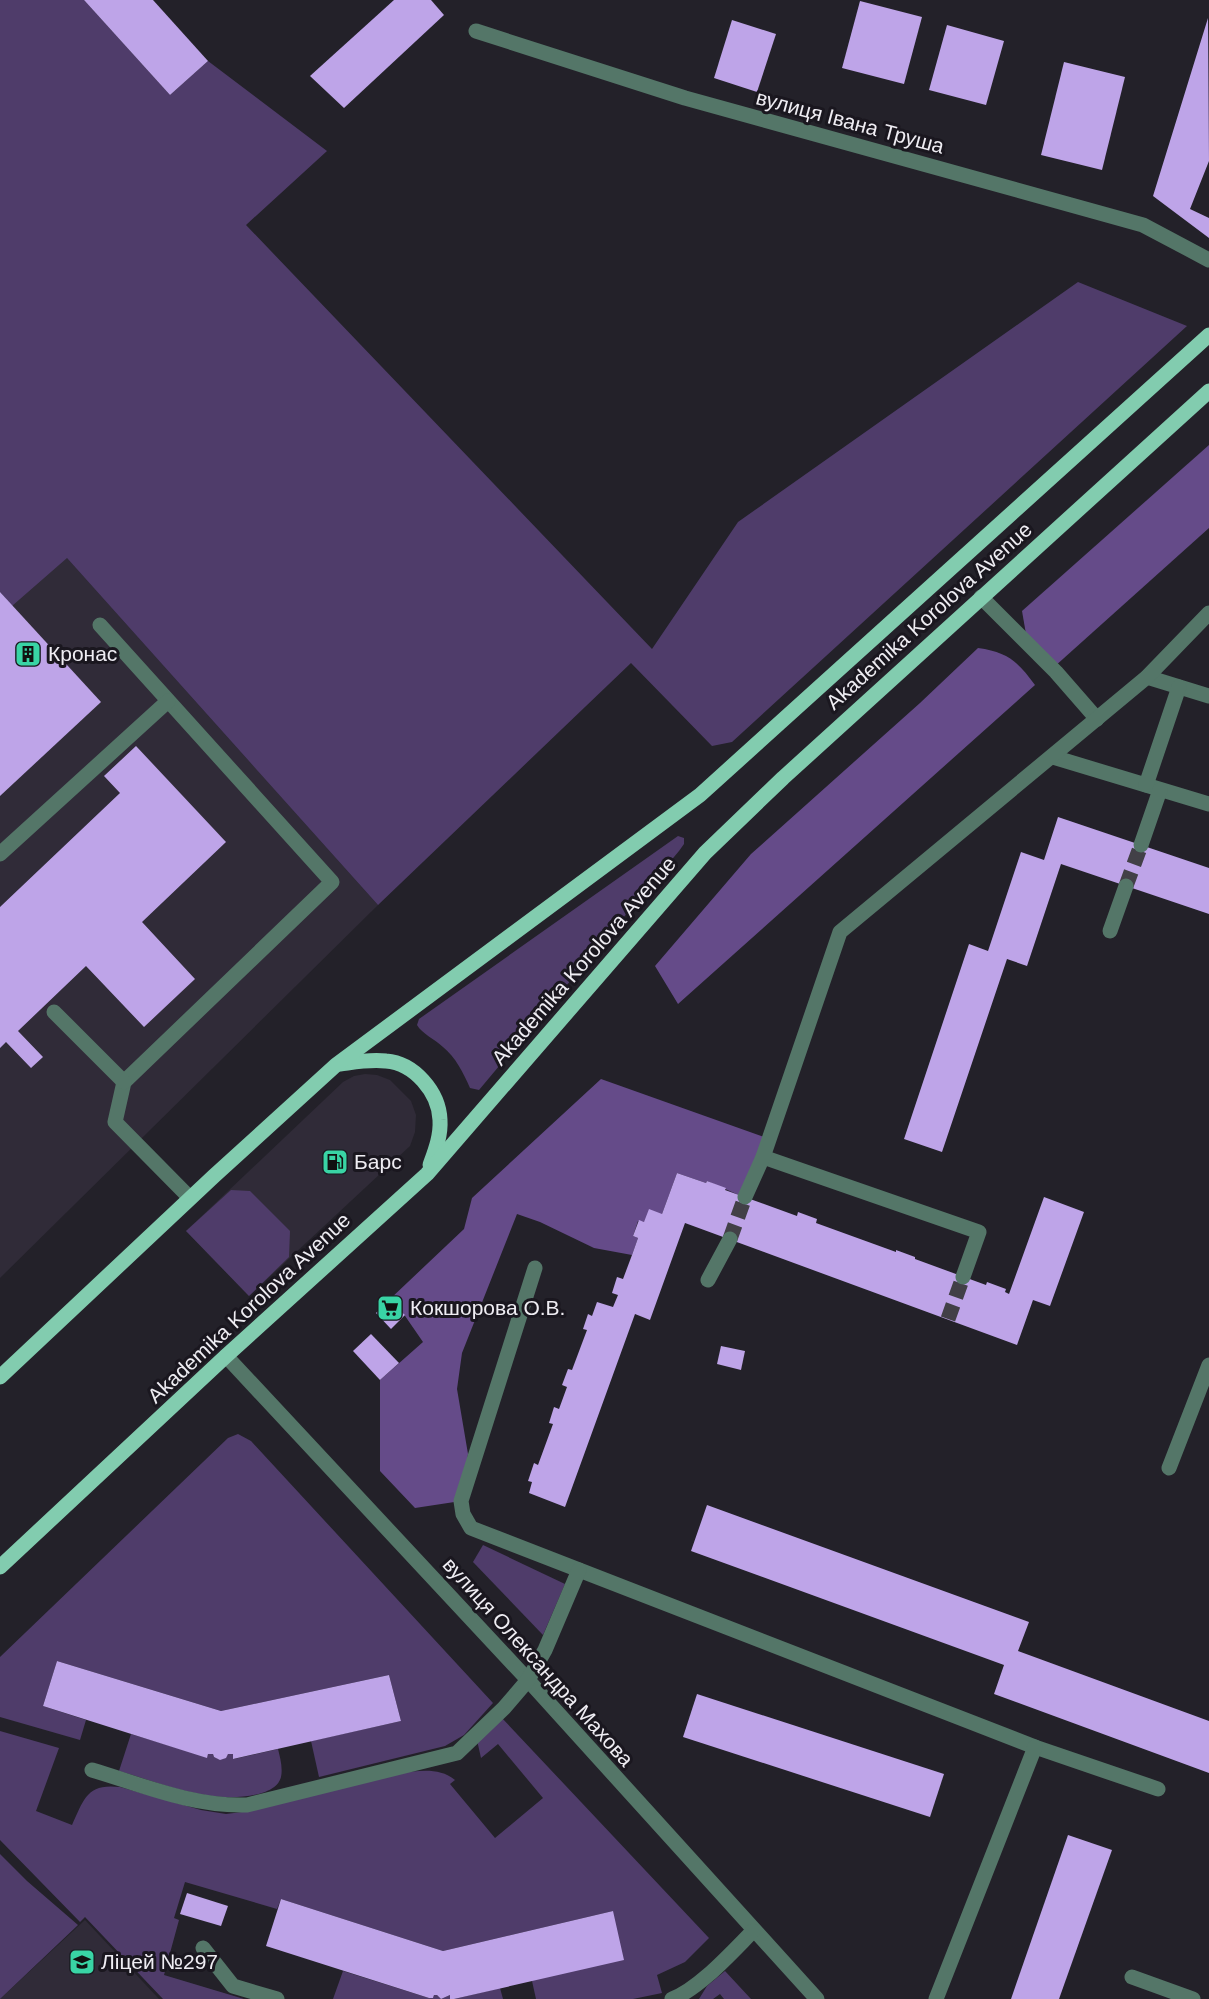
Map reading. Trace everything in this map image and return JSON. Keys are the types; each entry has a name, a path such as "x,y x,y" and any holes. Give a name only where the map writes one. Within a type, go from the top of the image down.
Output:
{"main road":[{"name":"Akademika Korolova Avenue","path":"0,1377 190,1198 336,1065 700,795 1209,335"},
{"name":"Akademika Korolova Avenue","path":"0,1567 226,1356 427,1173 705,854 783,778 1209,391"},
{"path":"336,1065 367,1060 388,1061 409,1069 424,1081 435,1098 440,1120 437,1144 427,1173"}],"street":[{"name":"вулиця Івана Труша","path":"476,31 685,98 1143,225 1209,260"},
{"path":"981,597 1056,672 1097,719"},
{"path":"745,1197 763,1157 840,933 1147,677 1209,613"},
{"path":"100,625 332,882 124,1082 115,1122 190,1198"},
{"path":"1147,677 1209,696"},
{"path":"1141,845 1179,687"},
{"path":"0,854 168,701"},
{"path":"1053,757 1209,804"},
{"path":"1110,931 1126,886"},
{"path":"54,1012 124,1082"},
{"path":"763,1157 979,1232 963,1277"},
{"path":"708,1280 730,1239"},
{"path":"535,1268 460,1501 463,1514 471,1528 1035,1747 1158,1789"},
{"name":"вулиця Олександра Махова","path":"226,1356 528,1680 817,1999"},
{"path":"1169,1468 1209,1365"},
{"path":"92,1770 203,1803 225,1806 247,1805 457,1753 504,1708 528,1680 545,1650 579,1570"},
{"path":"936,1999 1035,1747"},
{"path":"672,1999 683,1995 706,1976 753,1930"},
{"path":"203,1948 233,1986 277,1999"},
{"path":"1132,1977 1193,1999"}],"shaded area":[{"path":"0,0 84,0 170,95 208,61 327,151 246,225 652,649 738,522 1078,282 1187,326 732,742 712,746 631,663 378,905 67,558 12,606 0,592"},
{"path":"1209,445 1209,528 1054,667 1026,634 1022,611"},
{"path":"0,483 378,905 0,1278"},
{"path":"978,648 1005,655 1023,670 1035,685 678,1004 655,966 751,854"},
{"path":"678,836 684,838 684,844 679,851 479,1090 470,1088 452,1056 419,1028 417,1025 419,1019"},
{"path":"377,1075 390,1080 411,1101 416,1115 415,1132 410,1146 249,1296 186,1231 343,1082 354,1076"},
{"path":"601,1079 764,1137 741,1196 707,1181 706,1183 677,1173 662,1214 644,1222 638,1221 633,1236 638,1238 632,1255 594,1248 540,1222 517,1214 462,1353 457,1389 468,1454 461,1501 415,1508 380,1471 380,1380 423,1342 403,1313 389,1300 464,1229 472,1198"},
{"path":"231,1190 250,1191 290,1231 289,1257 249,1296 186,1231"},
{"path":"238,1434 251,1441 493,1703 464,1735 445,1746 319,1777 311,1741 401,1721 389,1675 221,1711 57,1661 43,1706 86,1720 80,1740 0,1717 0,1657 228,1438"},
{"path":"483,1545 565,1584 543,1635 473,1562"},
{"path":"501,1717 709,1938 685,1962 657,1975 662,1993 633,1999 536,1999 532,1981 613,1911 443,1951 281,1899 277,1909 185,1882 174,1918 179,1920 164,1975 244,1999 163,1999 85,1917 80,1922 0,1840 0,1731 59,1748 36,1811 72,1825 88,1795 93,1790 109,1786 120,1787 201,1810 226,1814 250,1811 400,1773 429,1771 442,1773 455,1780 450,1784 495,1838 543,1798 498,1744 481,1758 477,1740"},
{"path":"131,1734 207,1757 208,1754 213,1754 214,1757 220,1759 228,1754 233,1754 234,1759 278,1749 281,1777 270,1790 247,1796 210,1796 173,1788 119,1771"},
{"path":"0,1854 78,1925 0,1999"},
{"name":"Ліцей №297","path":"85,1920 159,1999 0,1999"},
{"path":"343,1971 429,1998 437,1995 441,1999 333,1999"},
{"path":"725,1971 751,1999 724,1999 720,1994 713,1999 699,1999 707,1986"},
{"path":"500,1988 503,1999 454,1999"}],"building":[{"path":"84,0 153,0 208,61 170,95"},
{"path":"394,0 431,0 444,15 344,108 310,76"},
{"path":"860,1 922,17 904,84 842,68"},
{"path":"1208,18 1209,161 1190,209 1209,218 1209,238 1153,196"},
{"path":"732,20 776,34 757,92 714,78"},
{"path":"947,25 1004,41 986,105 929,90"},
{"path":"1064,62 1125,77 1102,170 1041,155"},
{"name":"Кронас","path":"0,592 101,702 0,796"},
{"path":"136,746 226,842 142,922 195,979 144,1027 86,966 18,1031 43,1057 31,1068 6,1042 0,1048 0,907 120,793 104,776"},
{"path":"1058,817 1209,868 1209,914 1061,864 1027,966 1007,959 942,1152 904,1139 969,944 988,951 1021,852 1044,860"},
{"path":"677,1173 706,1183 707,1181 726,1188 725,1190 797,1216 798,1212 817,1219 816,1223 896,1252 896,1250 986,1285 987,1282 1006,1289 1005,1292 1009,1294 1044,1197 1084,1212 1050,1306 1033,1300 1017,1345 685,1223 650,1320 635,1314 565,1507 529,1493 532,1482 528,1481 534,1463 538,1465 553,1424 549,1423 554,1407 559,1409 567,1387 562,1385 568,1369 572,1370 587,1330 583,1329 588,1314 592,1316 597,1302 613,1307 618,1295 612,1293 617,1277 623,1279 632,1255 638,1238 633,1236 639,1220 644,1222 649,1209 662,1214"},
{"path":"389,1300 405,1315 391,1329 376,1313"},
{"path":"371,1334 399,1363 380,1380 353,1351"},
{"path":"721,1346 745,1351 741,1370 717,1364"},
{"path":"707,1505 1029,1622 1018,1651 1209,1721 1209,1773 994,1694 1004,1665 691,1551"},
{"path":"57,1661 221,1711 389,1675 401,1721 233,1759 233,1754 228,1754 226,1758 220,1760 213,1754 208,1754 207,1758 43,1706"},
{"path":"697,1694 944,1774 930,1817 683,1737"},
{"path":"1068,1835 1112,1850 1059,1999 1011,1999"},
{"path":"187,1893 228,1906 221,1926 180,1914"},
{"path":"281,1899 443,1951 613,1911 624,1960 454,1999 450,1999 450,1995 441,1999 437,1995 429,1998 266,1946"}],"tunnel":[{"path":"1126,886 1141,845"},
{"path":"730,1239 745,1197"},
{"path":"948,1319 963,1277"}],"place":[{"name":"Кронас","path":"28,654"},
{"name":"Барс","path":"335,1162"},
{"name":"Кокшорова О.В.","path":"390,1308"},
{"name":"Ліцей №297","path":"82,1962"}]}
